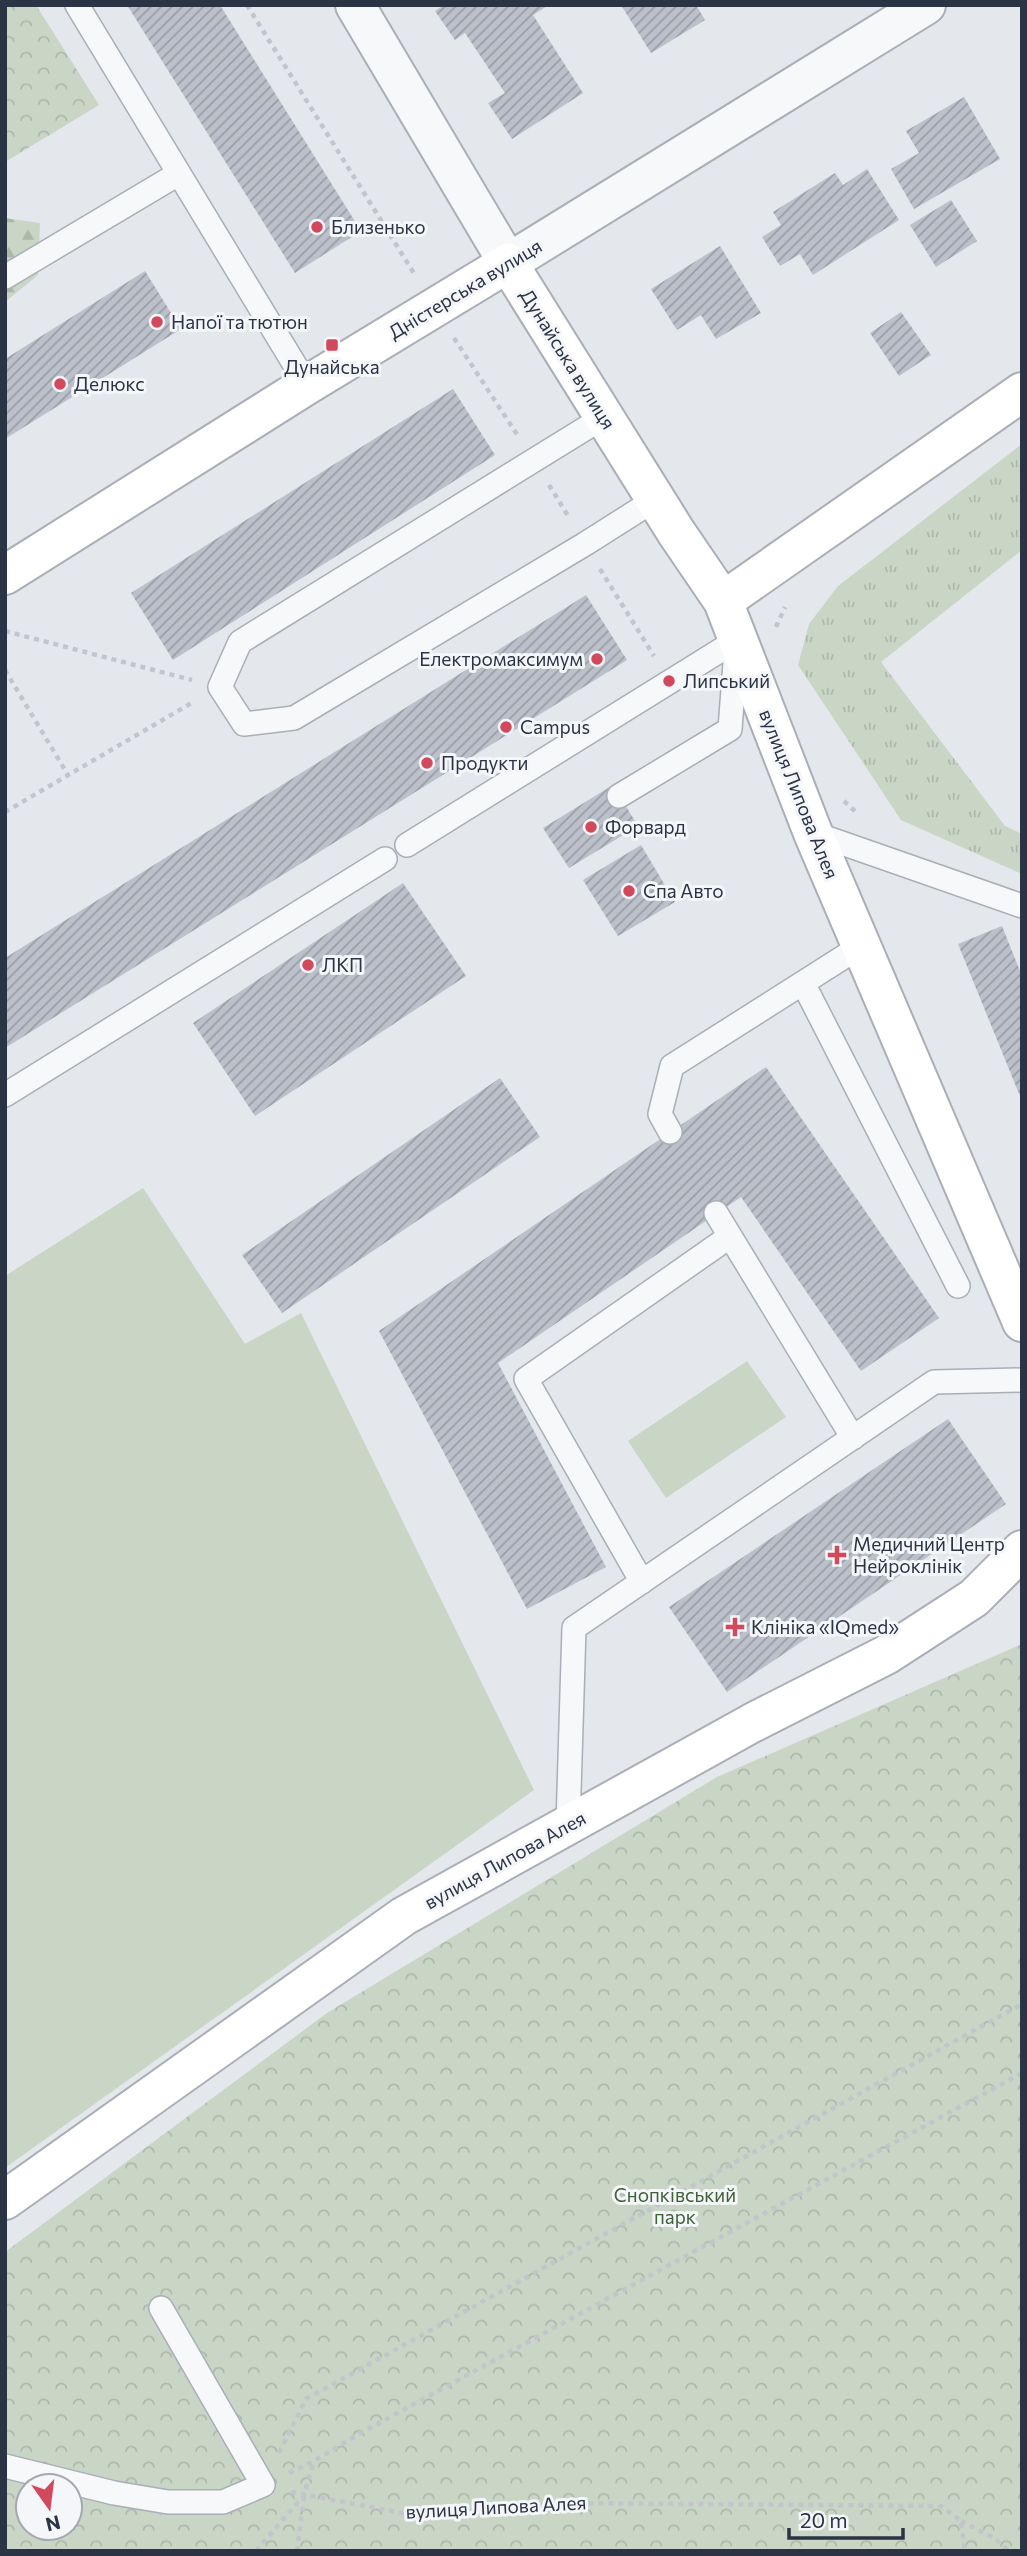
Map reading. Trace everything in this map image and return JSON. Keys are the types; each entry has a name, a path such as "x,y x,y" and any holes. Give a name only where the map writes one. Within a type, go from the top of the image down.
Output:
{"street":[{"name":"Дунайська вулиця","path":"355,5 508,263 676,532 723,601"},
{"name":"Дністерська вулиця","path":"5,575 307,385 926,5"},
{"path":"723,601 1022,392"},
{"name":"вулиця Липова Алея","path":"723,601 813,833 1022,1322"},
{"name":"вулиця Липова Алея","path":"5,2200 404,1916 752,1723 886,1655 974,1598 1022,1550"}],"lane":[{"path":"77,5 307,385"},
{"path":"5,278 178,174"},
{"path":"604,417 240,642 220,687 244,724 294,718 656,499"},
{"path":"407,845 737,640"},
{"path":"619,796 730,729 737,640"},
{"path":"813,833 1022,906"},
{"path":"5,1095 385,859"},
{"path":"670,1132 660,1114 672,1066 861,946"},
{"path":"803,983 958,1286"},
{"path":"716,1213 853,1437"},
{"path":"642,1582 526,1379 729,1237"},
{"path":"568,1824 574,1628 934,1382 1022,1380"},
{"path":"5,2466 114,2493 168,2502 223,2502 262,2485 160,2308"}],"path":[{"path":"602,572 669,681"},
{"path":"775,635 776,625 789,599"},
{"path":"5,631 220,687"},
{"path":"5,670 68,775"},
{"path":"5,812 220,687"},
{"path":"840,797 861,817"},
{"path":"262,2485 306,2399 1022,2004"},
{"path":"262,2485 314,2461 1022,2073"},
{"path":"297,2551 304,2496 314,2461"},
{"name":"вулиця Липова Алея","path":"262,2485 304,2496 413,2515 567,2502 941,2506 961,2521 994,2538 1009,2551"},
{"path":"256,2551 304,2496"},
{"path":"961,2521 965,2551"}],"green space":[{"path":"5,5 36,5 99,105 5,162"},
{"path":"5,218 40,223 38,275 5,302"},
{"path":"1022,444 1022,550 881,662 1005,826 1022,834 1022,874 901,820 798,665 809,624 838,586"},
{"path":"143,1188 245,1344 301,1313 534,1790 5,2168 5,1276"},
{"path":"747,1361 786,1417 666,1498 628,1441"},
{"name":"Снопківський парк","path":"1022,1644 1022,2551 5,2551 5,2252 327,2013 717,1777"}],"building":[{"path":"127,5 220,5 361,231 295,273"},
{"path":"444,5 549,5 533,15 583,93 512,139 488,103 505,93 465,33 455,40 435,11"},
{"path":"621,5 696,5 705,20 651,53"},
{"path":"964,97 1000,159 914,209 891,169 919,153 906,131"},
{"path":"867,169 899,220 813,275 800,254 780,266 762,237 781,225 773,212 835,173 843,185"},
{"path":"951,200 977,241 936,267 910,225"},
{"path":"720,246 761,313 716,339 701,315 677,330 651,289"},
{"path":"145,271 181,329 5,439 5,359"},
{"path":"901,312 931,355 899,376 870,333"},
{"path":"453,389 495,455 173,660 131,593"},
{"path":"586,595 627,660 5,1048 5,958"},
{"name":"Форвард","path":"613,785 638,826 569,868 543,828"},
{"name":"Спа Авто","path":"641,845 675,902 618,936 583,880"},
{"path":"403,883 466,976 255,1116 193,1023"},
{"path":"1002,926 1022,976 1022,1101 958,944"},
{"path":"766,1067 939,1318 861,1371 741,1197 498,1363 606,1567 527,1609 379,1331"},
{"path":"500,1078 540,1137 282,1313 242,1255"},
{"name":"Медичний Центр Нейроклінік","path":"948,1419 1006,1504 727,1692 669,1607"}],"place":[{"name":"Близенько","path":"317,227"},
{"name":"Напої та тютюн","path":"157,322"},
{"name":"Дунайська","path":"332,345"},
{"name":"Делюкс","path":"60,384"},
{"name":"Електромаксимум","path":"597,659"},
{"name":"Липський","path":"669,681"},
{"name":"Campus","path":"506,727"},
{"name":"Продукти","path":"427,763"},
{"name":"Форвард","path":"591,827"},
{"name":"Спа Авто","path":"629,891"},
{"name":"ЛКП","path":"308,965"},
{"name":"Медичний Центр Нейроклінік","path":"837,1555"},
{"name":"Клініка «IQmed»","path":"735,1627"}]}
